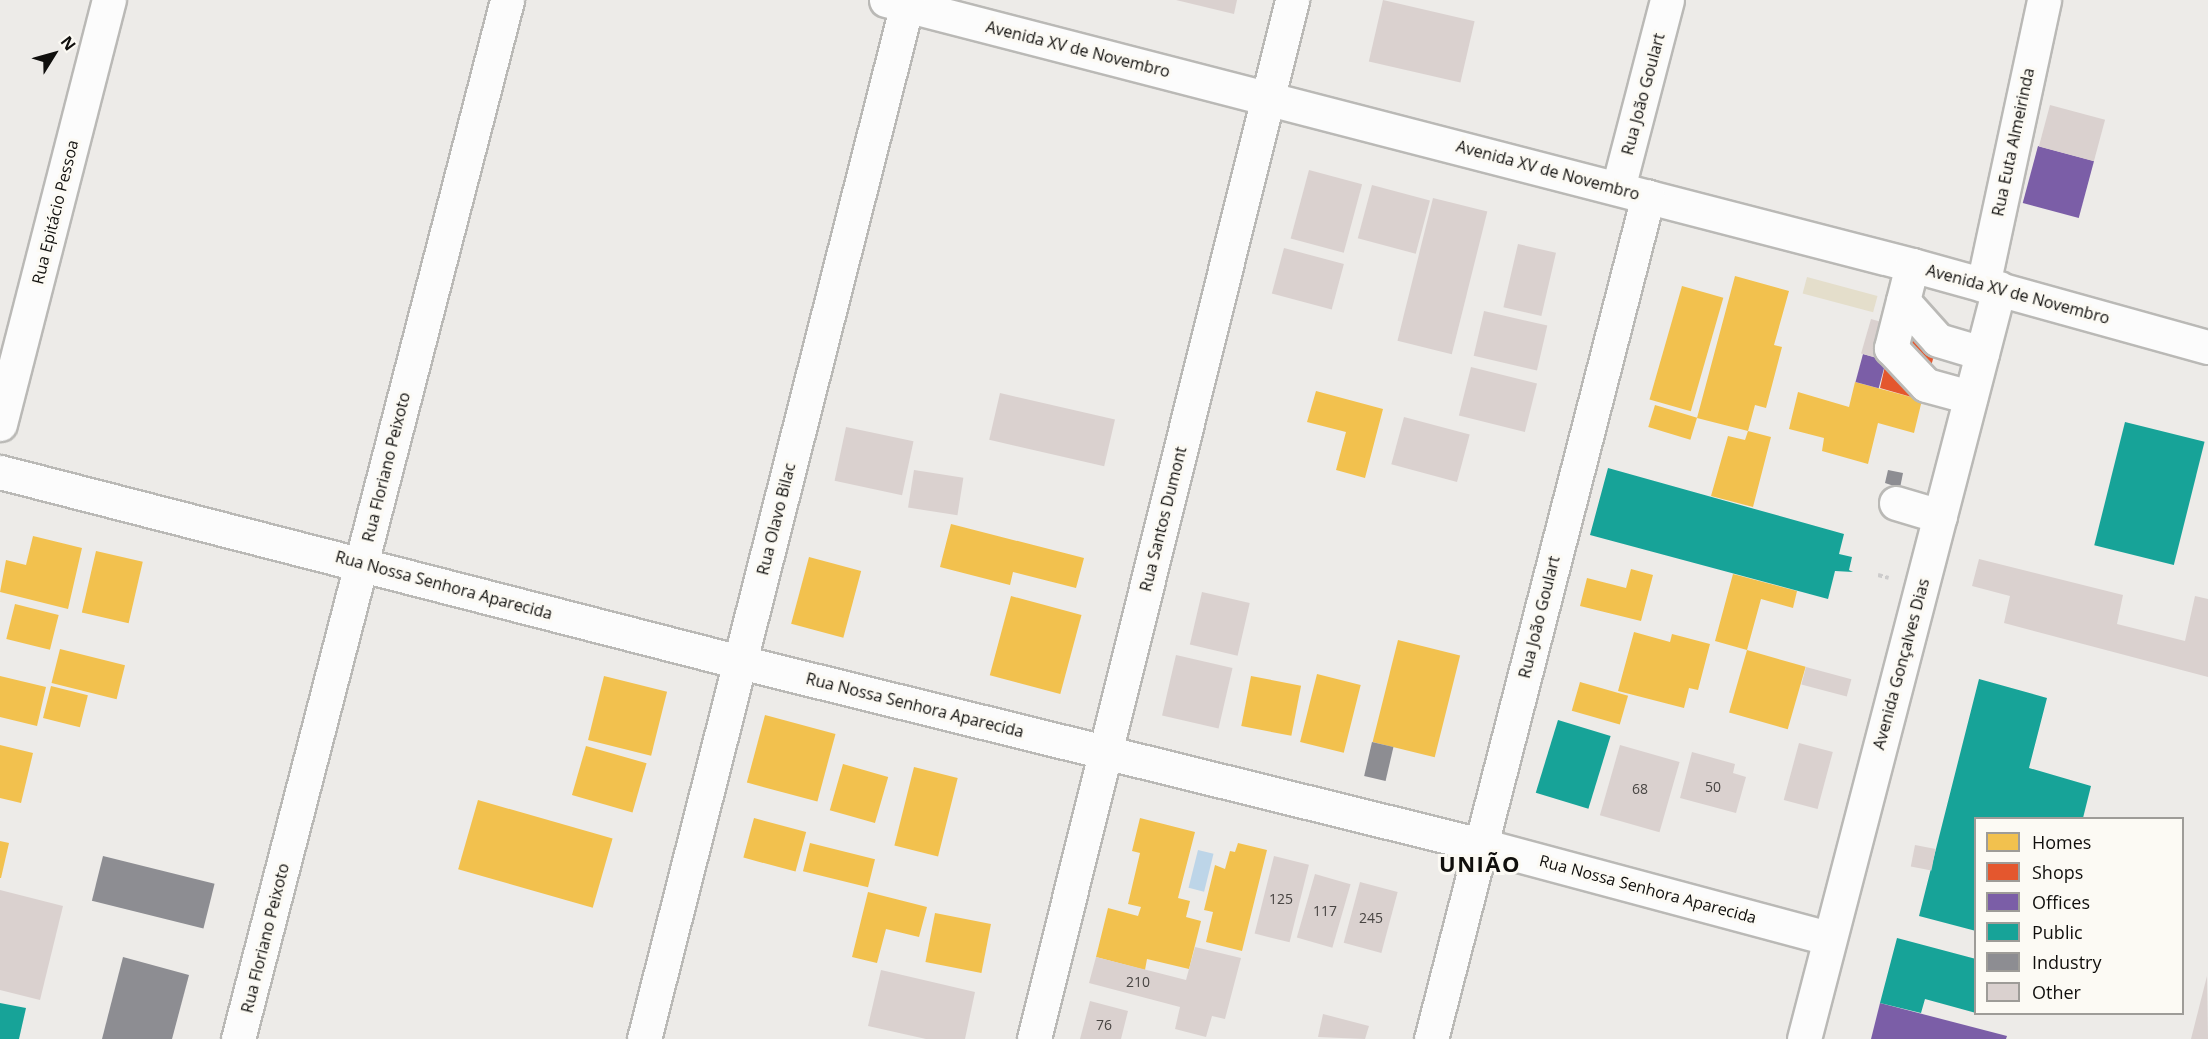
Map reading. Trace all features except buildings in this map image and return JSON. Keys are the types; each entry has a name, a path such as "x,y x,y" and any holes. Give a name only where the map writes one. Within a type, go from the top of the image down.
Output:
{"street":[{"name":"Rua Epitácio Pessoa","path":"0,424 109,0"},
{"name":"Rua Floriano Peixoto","path":"238,1039 507,0"},
{"name":"Rua Santos Dumont","path":"1034,1039 1265,97 1292,0"},
{"name":"Rua João Goulart","path":"1431,1039 1481,845 1633,192 1667,0"},
{"name":"Rua Euta Almeirinda","path":"1991,286 2044,0"},
{"name":"Avenida XV de Novembro","path":"900,2 1912,265 2208,347"},
{"name":"Rua Olavo Bilac","path":"644,1039 740,662 900,2"},
{"path":"1912,265 1891,348 1926,385 1976,375"},
{"name":"Avenida Gonçalves Dias","path":"1804,1039 1976,375 1991,286"},
{"path":"1900,314 1938,340 1976,375"},
{"name":"Rua Nossa Senhora Aparecida","path":"0,472 740,662 1481,845 1829,938"},
{"path":"1896,503 1940,516"}],"path":[{"path":"1878,575 1893,579"}],"shaded area":[{"path":"1807,277 1878,296 1873,312 1803,293"}],"water":[{"path":"1198,850 1214,854 1204,892 1189,888"}],"district":[{"name":"UNIÃO","path":"1480,864"}]}
